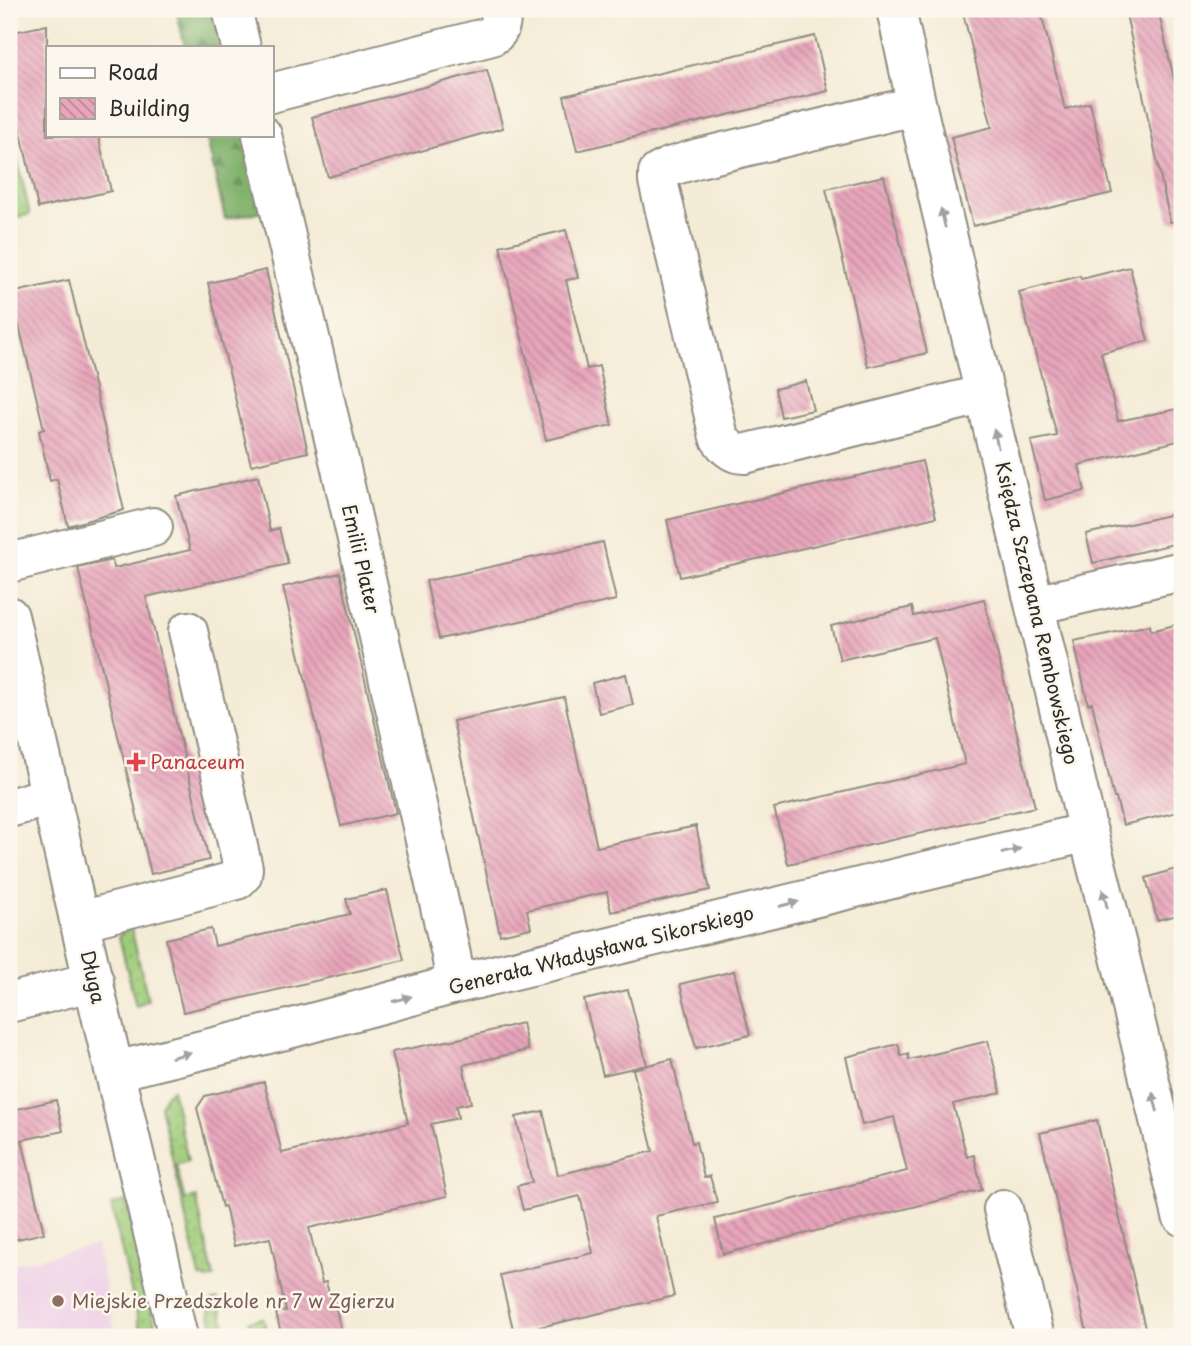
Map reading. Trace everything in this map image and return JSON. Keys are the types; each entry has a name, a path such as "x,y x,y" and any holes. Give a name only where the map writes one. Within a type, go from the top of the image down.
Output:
{"street":[{"path":"232,9 241,46"},
{"path":"273,92 492,36 500,26 499,9"},
{"name":"Księdza Szczepana Rembowskiego","path":"896,9 916,107 1182,1216"},
{"path":"916,107 699,158 658,173 719,438 738,454 744,454 985,394"},
{"name":"Emilii Plater","path":"262,136 452,954 456,984"},
{"path":"9,563 153,527"},
{"path":"1035,605 1182,571"},
{"name":"Długa","path":"9,616 178,1337"},
{"path":"80,921 237,880 242,875 243,868 188,631"},
{"path":"9,808 51,796"},
{"name":"Generała Władysława Sikorskiego","path":"115,1071 285,1030 456,984 1088,831"},
{"path":"9,1003 94,981"},
{"path":"1003,1209 1035,1337"}],"shaded area":[{"name":"Miejskie Przedszkole nr 7 w Zgierzu","path":"96,1245 116,1337 9,1337 9,1265"}],"green space":[{"path":"176,9 216,9 225,46 185,46"},
{"path":"9,125 30,214 9,220"},
{"path":"206,136 246,136 264,211 225,219"},
{"path":"131,927 148,1000 136,1006 119,937 123,930"},
{"path":"172,1089 188,1161 176,1165 185,1200 196,1197 214,1278 200,1277 160,1106"},
{"path":"126,1201 158,1337 142,1337 111,1205"},
{"path":"218,1299 228,1337 215,1337 208,1305"},
{"path":"263,1318 268,1337 253,1337 249,1321"}],"building":[{"path":"962,9 1040,9 1065,109 1090,103 1112,193 973,226 951,137 992,127"},
{"path":"1125,9 1158,9 1182,114 1182,221 1170,222"},
{"path":"47,25 46,136 98,136 111,191 38,208 12,94 9,94 9,33"},
{"path":"815,36 828,91 577,151 564,96"},
{"path":"487,70 503,128 328,177 312,117"},
{"path":"884,176 927,353 868,367 826,189"},
{"path":"566,230 578,278 566,280 587,369 599,366 612,425 546,440 500,246"},
{"path":"1130,267 1148,341 1101,353 1118,421 1182,408 1182,440 1079,465 1085,491 1045,500 1031,441 1057,436 1019,292 1080,276 1081,279"},
{"path":"266,270 308,452 251,465 208,283"},
{"path":"69,280 124,510 68,526 57,479 50,481 39,431 44,429 11,293"},
{"path":"806,381 813,410 781,417 775,389"},
{"path":"922,461 936,517 680,577 667,520"},
{"path":"258,476 270,531 279,528 288,564 146,597 209,860 151,874 78,568 112,560 114,568 190,550 176,496"},
{"path":"1182,512 1182,542 1093,563 1086,534"},
{"path":"603,542 616,600 439,639 426,581"},
{"path":"340,573 396,813 341,826 283,587"},
{"path":"984,599 1035,807 788,864 774,808 965,764 935,638 840,660 831,626 912,607 914,616"},
{"path":"1182,623 1182,811 1123,825 1092,703 1088,704 1074,641 1150,625 1151,631"},
{"path":"626,674 633,705 599,713 592,683"},
{"path":"564,697 597,847 696,826 710,890 611,912 607,892 527,910 531,928 500,935 453,721"},
{"path":"1182,867 1182,914 1157,920 1146,878"},
{"path":"387,890 404,960 183,1012 166,939 211,929 215,946 350,914 346,899"},
{"path":"734,971 750,1035 696,1048 680,984"},
{"path":"628,990 647,1065 603,1075 584,1000"},
{"path":"522,1023 528,1050 463,1065 471,1103 456,1106 458,1118 431,1124 447,1196 309,1228 322,1283 326,1282 331,1301 334,1300 343,1337 282,1337 276,1313 286,1311 270,1238 234,1246 197,1108 205,1096 264,1082 282,1153 408,1123 392,1052"},
{"path":"988,1041 1001,1093 953,1104 967,1157 974,1155 982,1190 723,1254 715,1219 907,1171 894,1117 862,1125 846,1057 898,1044 901,1056 908,1054 909,1060"},
{"path":"672,1059 692,1143 696,1142 704,1178 710,1176 717,1202 656,1216 674,1296 514,1333 500,1275 593,1253 580,1196 523,1210 517,1186 532,1182 516,1117 543,1111 558,1175 653,1151 633,1069"},
{"path":"56,1100 63,1131 22,1140 44,1233 9,1241 9,1111"},
{"path":"1097,1120 1147,1337 1088,1337 1040,1133"}],"place":[{"name":"Panaceum","path":"136,762"},
{"name":"Miejskie Przedszkole nr 7 w Zgierzu","path":"58,1301"}]}
